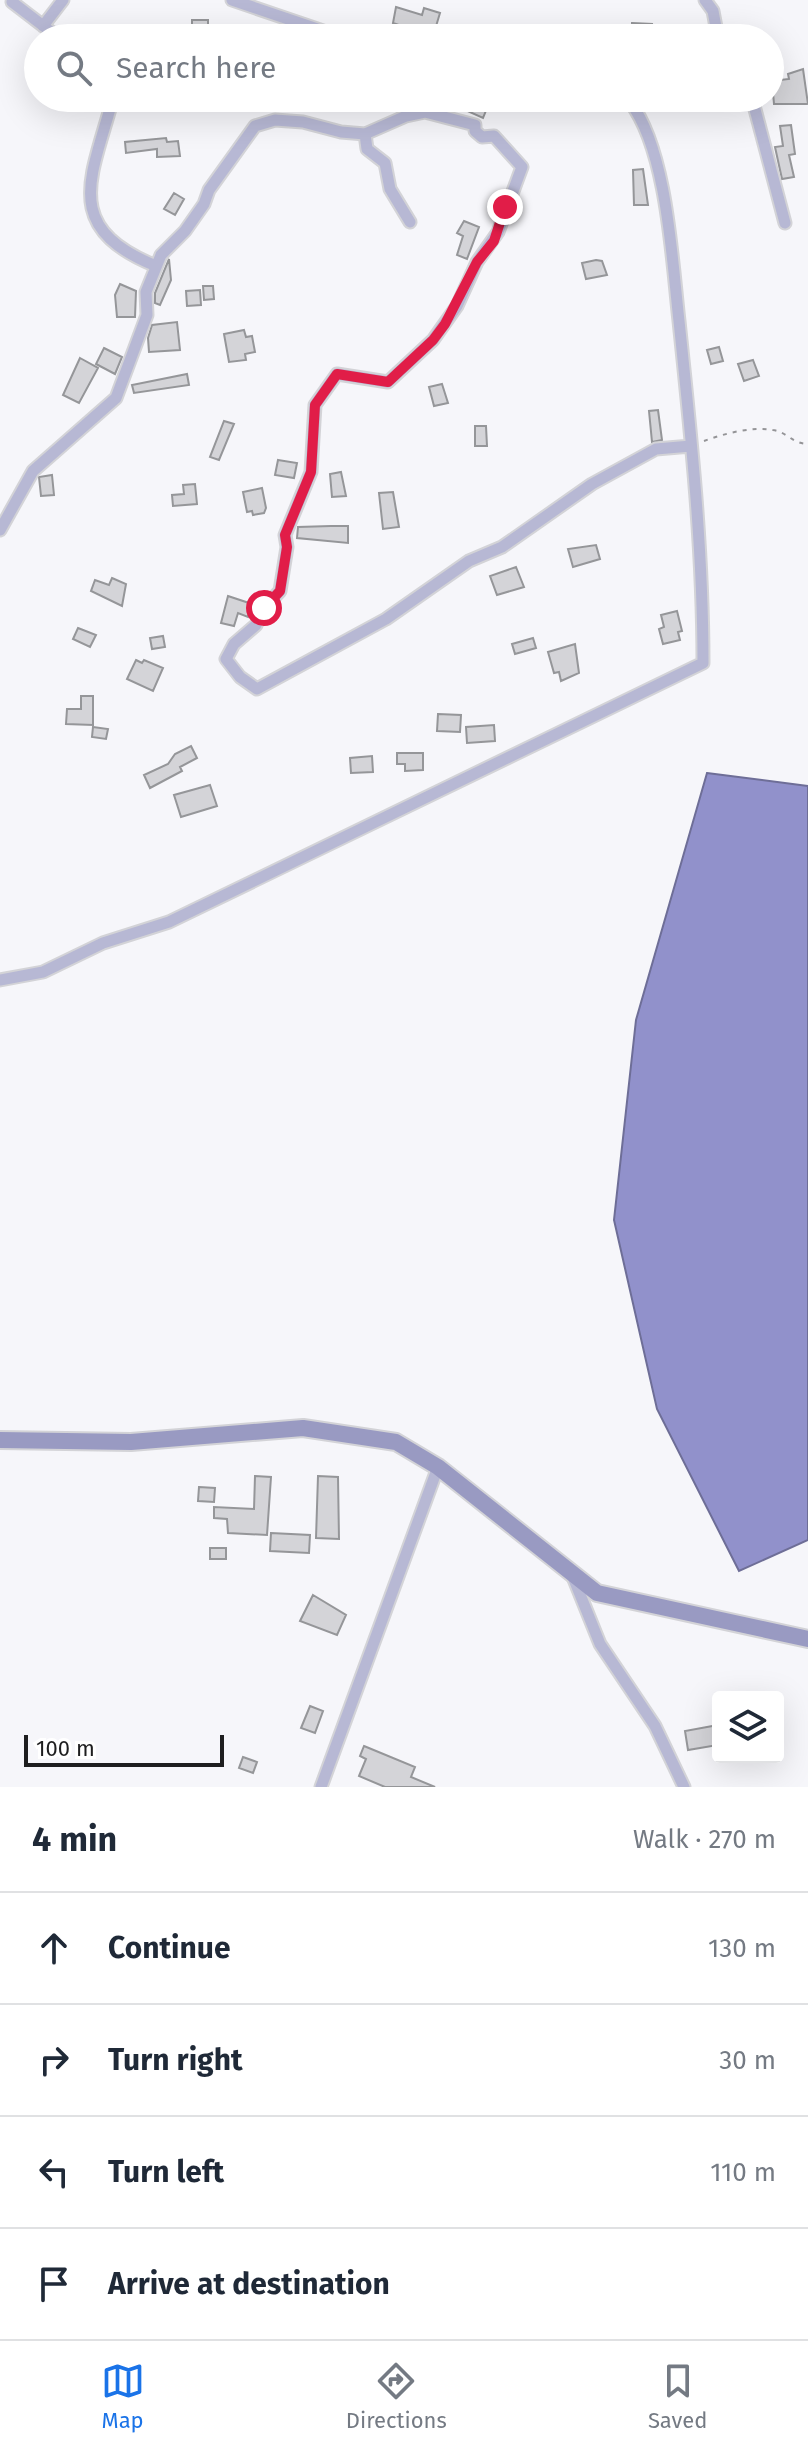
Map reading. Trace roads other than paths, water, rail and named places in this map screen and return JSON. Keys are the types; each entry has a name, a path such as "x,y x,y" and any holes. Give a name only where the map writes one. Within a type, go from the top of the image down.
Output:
{"street":[{"path":"45,24 63,0"},
{"path":"232,0 303,24"},
{"path":"705,0 713,11 715,24"},
{"path":"12,2 40,24"},
{"path":"109,112 93,173 91,214 112,242 156,266"},
{"path":"0,530 33,471 116,398 147,315 146,292 161,255 185,231 204,204 209,190 255,126 275,120 365,134 406,116 425,112 447,115 475,125 475,131 482,137 494,136 522,167 498,232 433,340 388,382 337,374 315,405 311,472 285,535 287,547 280,591 226,659 240,677 257,689 386,619 469,561 502,547 592,484 656,449 691,446"},
{"path":"0,980 43,972 103,943 169,922 703,663 703,569 668,222 644,120 638,112"},
{"path":"756,112 785,223"},
{"path":"365,134 367,149 385,163 390,189 410,222"},
{"path":"0,1440 131,1442 303,1428 396,1442 438,1467 597,1593 808,1639"},
{"path":"321,1787 438,1467"},
{"path":"571,1573 600,1644 655,1726 684,1787"}],"water":[{"path":"707,773 808,786 808,1540 739,1571 657,1409 614,1220 636,1020"}]}
